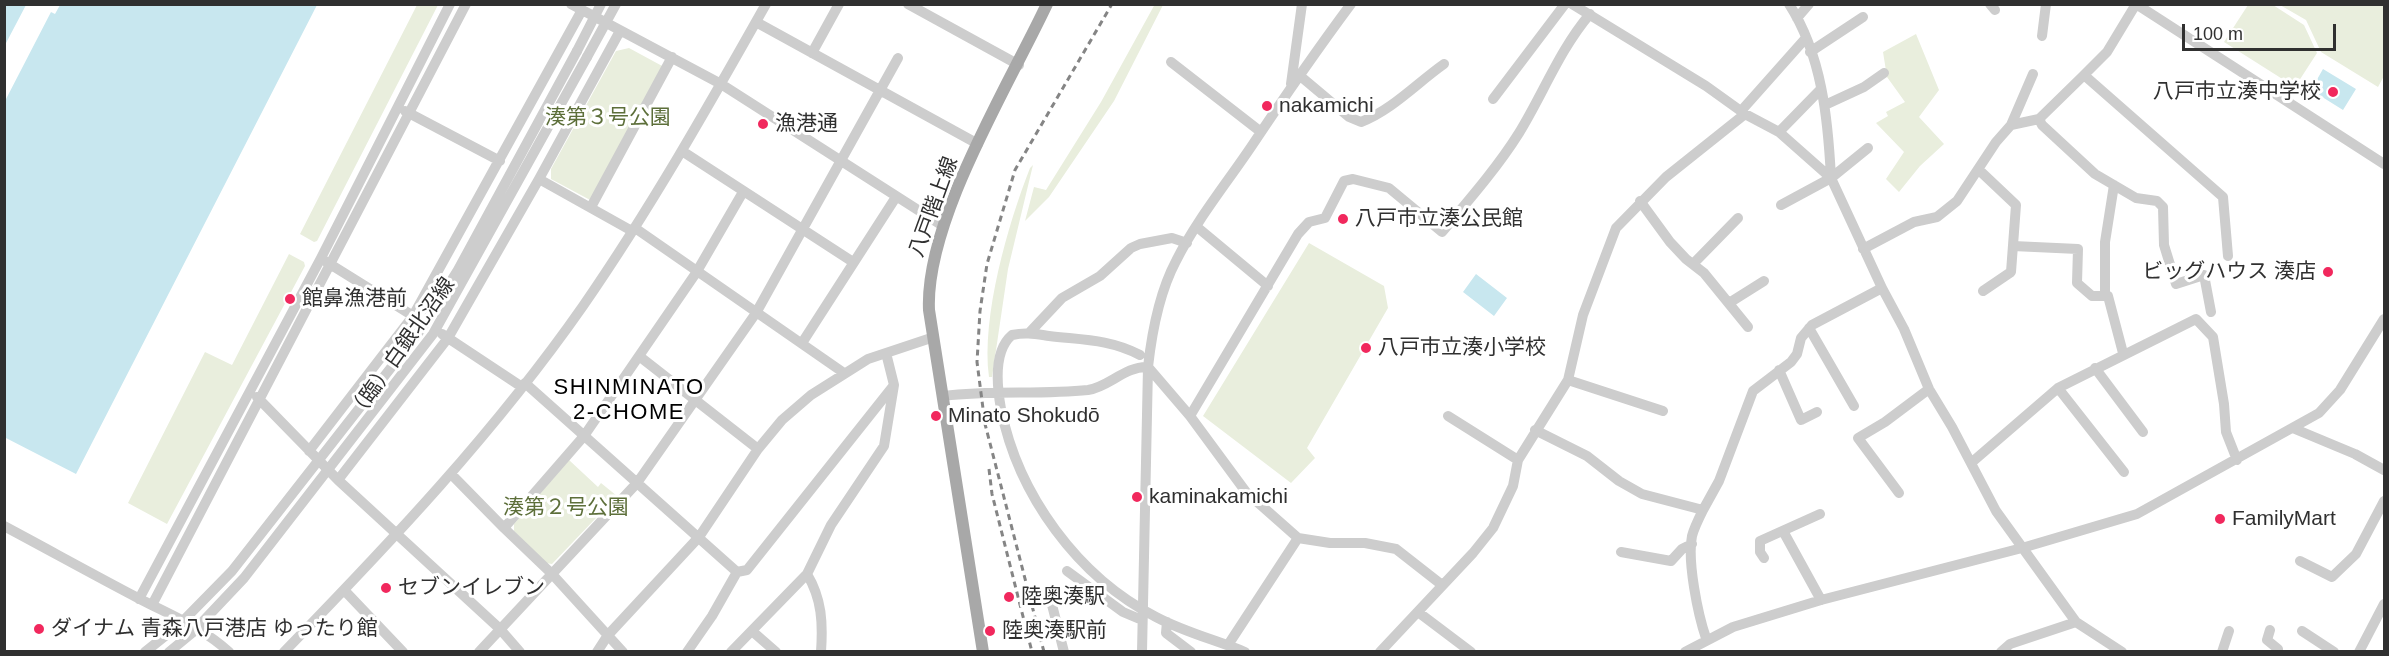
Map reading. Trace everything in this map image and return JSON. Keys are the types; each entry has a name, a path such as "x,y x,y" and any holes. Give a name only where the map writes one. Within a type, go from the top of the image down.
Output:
{"main road":[{"name":"八戸階上線","path":"983,651 928,286 943,226 978,144 1047,4"}],"street":[{"path":"139,599 321,258 450,4"},
{"path":"152,606 261,401 466,4"},
{"path":"571,4 721,84 943,226"},
{"name":"（臨）白銀北沼線","path":"145,651 180,624 232,571 422,328 458,270 601,4"},
{"name":"（臨）白銀北沼線","path":"169,651 192,633 244,578 433,334 616,4"},
{"path":"284,651 399,534 523,385 582,307 634,230 682,151 766,4"},
{"path":"812,53 838,4"},
{"path":"908,4 926,9 1019,64"},
{"path":"1291,86 1302,4"},
{"path":"1142,651 1148,367 1152,330 1162,298 1175,262 1186,243 1291,86 1350,4"},
{"path":"1493,99 1565,4"},
{"path":"1572,4 1706,86 1743,113 1779,132 1831,178"},
{"path":"1789,4 1810,52 1826,105 1831,178 1863,249 1904,329 1929,389 1952,427 1996,511 2076,622 2122,651"},
{"path":"1797,18 1809,4"},
{"path":"2042,36 2046,4"},
{"path":"2011,125 2039,119 2107,51 2136,4 2385,164"},
{"path":"309,451 413,316 582,10"},
{"path":"1190,416 1298,234 1310,222 1325,218 1344,181 1353,179 1389,188 1442,232 1484,182 1518,135 1574,32 1590,14"},
{"path":"1810,52 1863,17"},
{"path":"756,22 978,144"},
{"path":"338,480 448,338 620,31"},
{"path":"1380,651 1493,528 1513,486 1518,460 1568,380 1583,315 1616,228 1640,201 1698,150 1725,132 1805,39"},
{"path":"591,207 672,57"},
{"path":"478,651 637,483 756,313 898,58"},
{"path":"1171,62 1261,132"},
{"path":"1299,75 1349,117 1361,122 1390,108 1403,94 1444,64"},
{"path":"1826,105 1864,87 1884,73"},
{"path":"1863,249 1914,222 1937,217 1957,201 1996,142 2011,125 2033,74"},
{"path":"2084,75 2223,197 2228,256"},
{"path":"1779,132 1821,88"},
{"path":"398,107 500,161"},
{"path":"2039,119 2042,125 2095,174 2144,201 2157,201 2163,207 2164,245 2176,284 2204,275 2211,312"},
{"path":"1781,205 1831,178 1868,148"},
{"path":"682,151 854,261"},
{"path":"1979,170 2016,205 2011,272 1983,291"},
{"path":"539,179 634,230 844,373"},
{"path":"2105,296 2105,242 2114,185"},
{"path":"504,528 584,436 696,273 743,192"},
{"path":"802,344 896,197"},
{"path":"1640,201 1670,242 1729,303 1748,327"},
{"path":"1693,264 1738,218"},
{"path":"1197,226 1268,286"},
{"path":"1030,332 1062,298 1100,276 1131,248 1172,238 1186,243"},
{"path":"2013,246 2078,249 2077,283 2092,296 2108,296 2123,353"},
{"path":"321,258 523,385 737,572"},
{"path":"1729,303 1764,280"},
{"path":"1706,638 1699,618 1692,537 1702,510 1719,481 1752,392 1797,354 1801,338 1809,328 1882,288"},
{"path":"1971,463 2058,388 2123,353 2196,319 2213,337 2226,432 2237,460"},
{"path":"1685,651 1706,638 1733,627 1821,600 2022,548 2137,514 2295,429 2330,404 2385,319"},
{"path":"1809,328 1854,406"},
{"path":"1140,355 1126,347 1071,336 1049,336 1030,332 1012,335 1006,341 1000,357 998,392 1007,430 1045,518 1060,538 1142,615"},
{"path":"597,651 608,636 699,537 758,449 782,420 811,395 868,359 934,337"},
{"path":"731,651 807,574 831,525 884,446 894,385 886,353"},
{"path":"639,356 758,449"},
{"path":"944,396 1091,390 1124,372 1139,366 1148,367 1190,416 1246,492 1298,538 1330,543 1365,543 1396,549 1442,585"},
{"path":"2095,368 2143,432"},
{"path":"1779,370 1801,420 1817,412"},
{"path":"1568,380 1663,411"},
{"path":"687,651 712,616 737,572 747,570 894,385"},
{"path":"2058,388 2124,472"},
{"path":"1899,494 1858,438 1885,422 1929,389"},
{"path":"250,390 338,480 399,534 500,629 520,651"},
{"path":"1448,416 1518,460"},
{"path":"2295,429 2355,454 2385,470"},
{"path":"1535,430 1587,456 1619,481 1642,494 1702,510"},
{"path":"450,474 552,574 623,651"},
{"path":"2300,561 2332,577 2356,554 2385,501"},
{"path":"1764,558 1760,552 1760,541 1820,514"},
{"path":"4,526 152,606 167,611 213,636 229,651"},
{"path":"1783,531 1821,600"},
{"path":"1228,645 1298,538"},
{"path":"1621,552 1671,561 1682,549 1692,544"},
{"path":"1067,571 1123,612 1167,622 1245,651"},
{"path":"807,574 816,590 821,611 820,651"},
{"path":"344,590 398,650"},
{"path":"1049,593 1064,651"},
{"path":"2359,651 2385,604"},
{"path":"1418,612 1471,651"},
{"path":"1167,622 1166,633 1191,651"},
{"path":"2001,651 2010,644 2076,622"},
{"path":"752,630 776,651"},
{"path":"2270,630 2267,640 2278,649 2277,651"},
{"path":"2222,651 2229,631"},
{"path":"2302,631 2334,651"}],"green space":[{"path":"1155,4 1163,5 1114,101 1049,197 1025,221 1034,187 1046,190 1101,102"},
{"path":"417,5 438,5 317,241 314,242 300,234"},
{"path":"2248,5 2273,5 2304,25 2317,53 2295,87 2224,42"},
{"path":"2280,5 2384,5 2384,76 2378,87 2321,52 2306,20"},
{"path":"1916,34 1939,90 1919,117 1944,144 1920,166 1899,192 1886,179 1904,152 1876,123 1888,116 1886,112 1905,102 1887,77 1883,52"},
{"name":"湊第３号公園","path":"629,48 664,67 592,201 551,179 551,169 616,51"},
{"path":"1033,165 1008,269 992,377 989,377 989,327 998,271 1013,216"},
{"path":"1309,243 1384,286 1388,308 1307,448 1315,458 1291,483 1203,416"},
{"path":"289,254 304,262 305,266 167,524 128,503 205,352 232,365"},
{"name":"湊第２号公園","path":"569,460 598,487 601,483 617,496 552,564 546,563 514,531 514,524"}],"water":[{"path":"4,5 26,5 5,45"},
{"path":"60,5 317,5 76,474 4,437 5,101 51,12 55,14"},
{"path":"2323,69 2356,89 2343,110 2311,90"},
{"path":"1476,274 1507,298 1494,316 1463,292"}],"railway":[{"path":"1044,652 985,424 977,362 980,311 987,264 1015,170 1112,4"},
{"path":"989,469 992,494 1032,652"}],"place":[{"name":"八戸市立湊中学校","path":"2333,92"},
{"name":"nakamichi","path":"1267,106"},
{"name":"漁港通","path":"763,124"},
{"name":"八戸市立湊公民館","path":"1343,219"},
{"name":"ビッグハウス 湊店","path":"2328,272"},
{"name":"館鼻漁港前","path":"290,299"},
{"name":"八戸市立湊小学校","path":"1366,348"},
{"name":"Minato Shokudō","path":"936,416"},
{"name":"kaminakamichi","path":"1137,497"},
{"name":"FamilyMart","path":"2220,519"},
{"name":"セブンイレブン","path":"386,588"},
{"name":"陸奥湊駅","path":"1009,597"},
{"name":"ダイナム 青森八戸港店 ゆったり館","path":"39,629"},
{"name":"陸奥湊駅前","path":"990,631"}],"district":[{"name":"SHINMINATO 2-CHOME","path":"629,401"}]}
